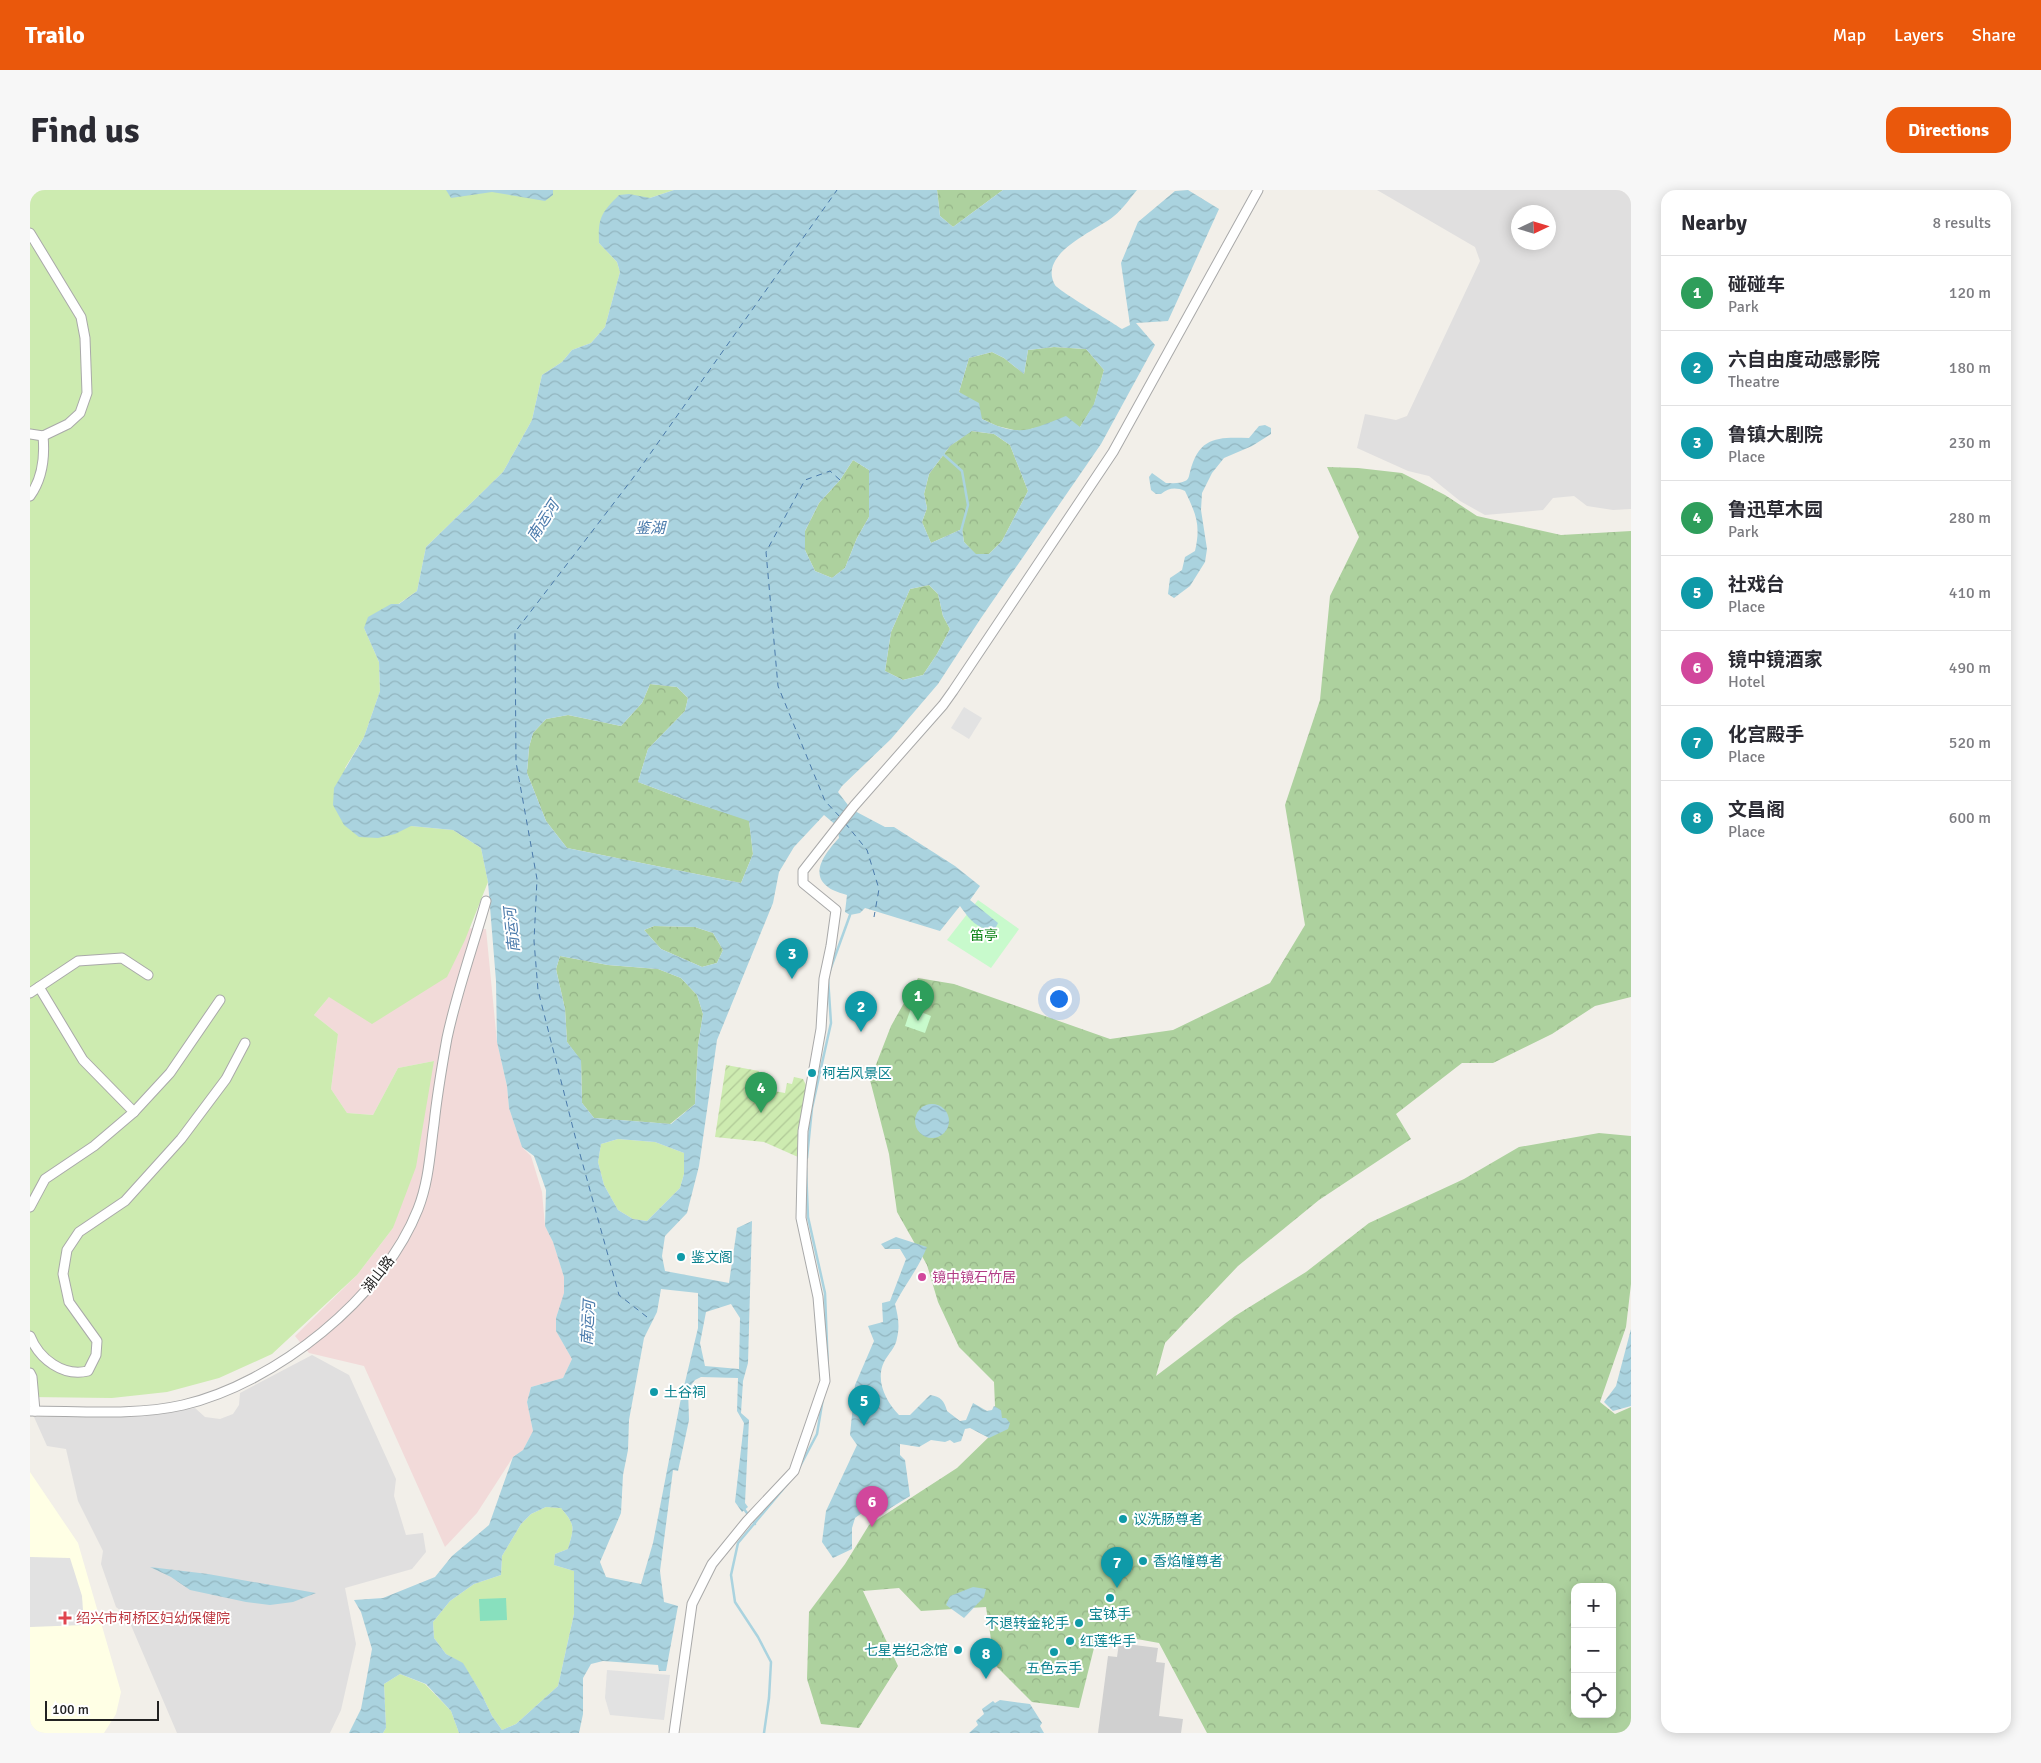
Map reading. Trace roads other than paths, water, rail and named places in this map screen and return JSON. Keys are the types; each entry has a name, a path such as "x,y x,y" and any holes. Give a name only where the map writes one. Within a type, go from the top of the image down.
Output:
{"street":[{"path":"674,1733 692,1604 712,1564 750,1518 794,1472 825,1382 818,1298 801,1218 803,1131 821,1029 824,979 836,910 803,883 802,871 835,828 943,706 1107,460 1258,190"},
{"path":"30,233 81,317 85,338 86,392 80,413 68,424 43,436 30,434"},
{"path":"30,496 37,485 44,451 43,436"},
{"name":"湖山路","path":"32,1411 155,1410 213,1397 266,1370 318,1337 366,1291 403,1238 420,1201 427,1178 448,1038 464,971 476,939 486,901"},
{"path":"30,993 78,961 122,958 148,975"},
{"path":"40,987 83,1060 134,1112"},
{"path":"30,1207 45,1180 94,1146 134,1112 170,1073 220,1000"},
{"path":"30,1336 34,1347 58,1369 77,1374 88,1371 96,1356 97,1341 69,1302 63,1274 67,1250 79,1232 125,1202 182,1139 226,1079 245,1043"},
{"path":"30,1373 32,1377 32,1411"}],"water":[{"path":"446,190 553,190 553,195 545,201 492,192 451,198"},
{"name":"鉴湖","path":"674,190 937,190 940,216 953,227 1003,190 1137,190 1114,216 1071,244 1061,253 1054,263 1052,273 1055,285 1075,300 1122,329 1130,325 1121,263 1138,222 1175,191 1188,190 1219,209 1168,321 1136,323 1155,345 1101,444 981,618 938,684 891,739 838,792 851,809 885,827 894,827 955,866 980,886 970,900 998,923 994,931 982,928 974,923 960,906 940,931 865,908 860,913 850,915 845,912 847,895 828,887 822,881 820,875 825,855 839,838 837,826 824,815 794,847 779,872 773,903 717,1040 699,1166 687,1213 665,1236 662,1256 665,1271 729,1283 737,1228 752,1221 748,1363 743,1381 741,1413 749,1420 745,1503 748,1507 742,1512 735,1502 744,1423 737,1411 738,1378 701,1377 695,1380 688,1389 689,1420 678,1471 673,1470 660,1571 664,1602 678,1606 666,1671 659,1671 658,1665 603,1661 591,1664 583,1678 583,1714 579,1733 459,1733 451,1711 426,1684 400,1674 384,1684 386,1728 383,1733 349,1733 361,1709 372,1649 361,1612 354,1600 383,1598 435,1577 452,1556 489,1525 513,1457 523,1450 533,1431 527,1402 531,1387 563,1378 572,1359 556,1331 556,1318 564,1293 564,1277 553,1242 545,1226 546,1190 534,1156 522,1147 509,1108 507,1086 497,1042 496,981 488,882 481,848 453,830 411,826 395,834 378,838 359,837 344,825 333,805 334,788 364,737 380,691 379,662 364,628 368,617 391,604 399,604 417,591 426,547 503,472 532,420 542,375 562,362 572,350 591,343 605,327 620,272 617,262 599,243 599,227 602,216 619,195 629,194 650,198","holes":["1054,347 1086,349 1104,370 1094,404 1080,427 1066,416 1024,430 1006,429 982,419 979,403 959,392 969,358 992,352 1004,358 1024,374 1028,350","972,431 994,434 1010,445 1028,491 1002,541 989,554 976,554 964,542 962,529 931,543 922,522 927,508 924,494 929,474 950,446","853,460 869,470 869,517 857,538 845,568 832,578 815,571 805,550 805,531 819,503 840,480","929,585 938,594 943,616 950,629 923,675 903,680 885,671 891,632 910,589","650,684 677,687 688,698 685,711 648,749 638,782 749,821 753,854 741,883 567,848 546,821 527,773 529,747 533,733 546,719 568,715 621,726 642,703","654,926 695,927 713,933 723,950 717,963 702,967 661,949 644,930","560,956 608,965 658,969 681,978 697,995 703,1014 698,1045 695,1104 671,1124 594,1118 582,1103 581,1060 567,1042 565,1009 556,969","618,1139 655,1142 684,1153 684,1174 680,1188 647,1221 633,1219 618,1210 604,1185 598,1162 601,1144","661,1289 698,1293 698,1328 680,1403 653,1543 641,1584 606,1577 600,1562 621,1513 623,1475 628,1450 629,1420 644,1338 657,1312","731,1304 740,1318 739,1369 705,1366 700,1343 706,1312","546,1507 561,1508 569,1519 572,1531 568,1549 555,1554 554,1565 574,1571 574,1614 558,1686 516,1724 502,1730 492,1716 463,1663 446,1654 434,1638 433,1622 450,1601 474,1584 501,1575 502,1556 521,1524 531,1514"]},
{"path":"1265,425 1271,428 1271,434 1252,446 1224,458 1212,473 1202,493 1201,510 1207,549 1205,562 1190,586 1174,598 1168,594 1170,578 1182,570 1185,557 1195,551 1198,534 1196,520 1185,491 1172,489 1156,494 1151,490 1149,477 1152,473 1166,483 1183,482 1189,477 1194,460 1204,445 1219,439 1249,438 1259,426"},
{"path":"932,1104 944,1109 949,1121 944,1133 932,1138 920,1133 915,1121 920,1109"},
{"path":"896,1237 927,1247 895,1304 898,1334 895,1344 884,1362 881,1376 883,1390 890,1404 899,1415 910,1415 930,1395 942,1400 947,1411 960,1421 966,1420 973,1403 987,1411 992,1410 994,1406 1001,1410 1002,1418 1006,1418 1010,1423 1008,1429 989,1438 970,1428 965,1429 961,1441 954,1443 950,1440 945,1442 931,1440 919,1447 900,1444 900,1455 905,1460 910,1496 884,1512 866,1510 855,1518 852,1528 852,1549 833,1558 822,1542 826,1511 857,1445 850,1435 855,1385 874,1341 868,1326 883,1322 882,1303 890,1301 906,1259 900,1249 885,1249 881,1244"},
{"path":"1631,1329 1631,1406 1613,1411 1604,1402 1616,1386"},
{"path":"150,1567 208,1574 316,1593 293,1602 270,1605 246,1602 190,1590 171,1577"},
{"path":"973,1587 986,1589 984,1597 964,1618 946,1605 950,1596"},
{"path":"1000,1700 1030,1704 1042,1723 1040,1726 1044,1733 969,1733 978,1725 976,1721 984,1714 982,1709 993,1701 995,1703"}],"waterway":[{"path":"943,454 962,471 968,505 961,531"},
{"path":"829,973 850,915"},
{"path":"807,1158 812,1108 831,1023 828,978"},
{"path":"806,1168 808,1217 825,1293 828,1371"},
{"path":"797,1472 817,1434 823,1398"},
{"path":"764,1733 769,1698 771,1662 758,1637 735,1602 731,1575 738,1543 789,1482"},
{"path":"744,1509 755,1524"}],"place":[{"name":"鲁镇大剧院","path":"792,979"},
{"name":"碰碰车","path":"918,1021"},
{"name":"六自由度动感影院","path":"861,1032"},
{"name":"柯岩风景区","path":"812,1073"},
{"name":"鲁迅草木园","path":"761,1113"},
{"name":"鉴文阁","path":"681,1257"},
{"name":"镜中镜石竹居","path":"922,1277"},
{"name":"土谷祠","path":"654,1392"},
{"name":"社戏台","path":"864,1426"},
{"name":"议洗肠尊者","path":"1123,1519"},
{"name":"镜中镜酒家","path":"872,1527"},
{"name":"香焰幢尊者","path":"1143,1561"},
{"name":"化宫殿手","path":"1117,1588"},
{"name":"宝钵手","path":"1110,1598"},
{"name":"绍兴市柯桥区妇幼保健院","path":"65,1618"},
{"name":"不退转金轮手","path":"1079,1623"},
{"name":"红莲华手","path":"1070,1641"},
{"name":"七星岩纪念馆","path":"958,1650"},
{"name":"五色云手","path":"1054,1652"},
{"name":"文昌阁","path":"986,1679"}],"water label":[{"name":"南运河","path":"543,521"},
{"name":"南运河","path":"512,930"},
{"name":"南运河","path":"588,1323"}],"park label":[{"name":"笛亭","path":"984,935"}]}
